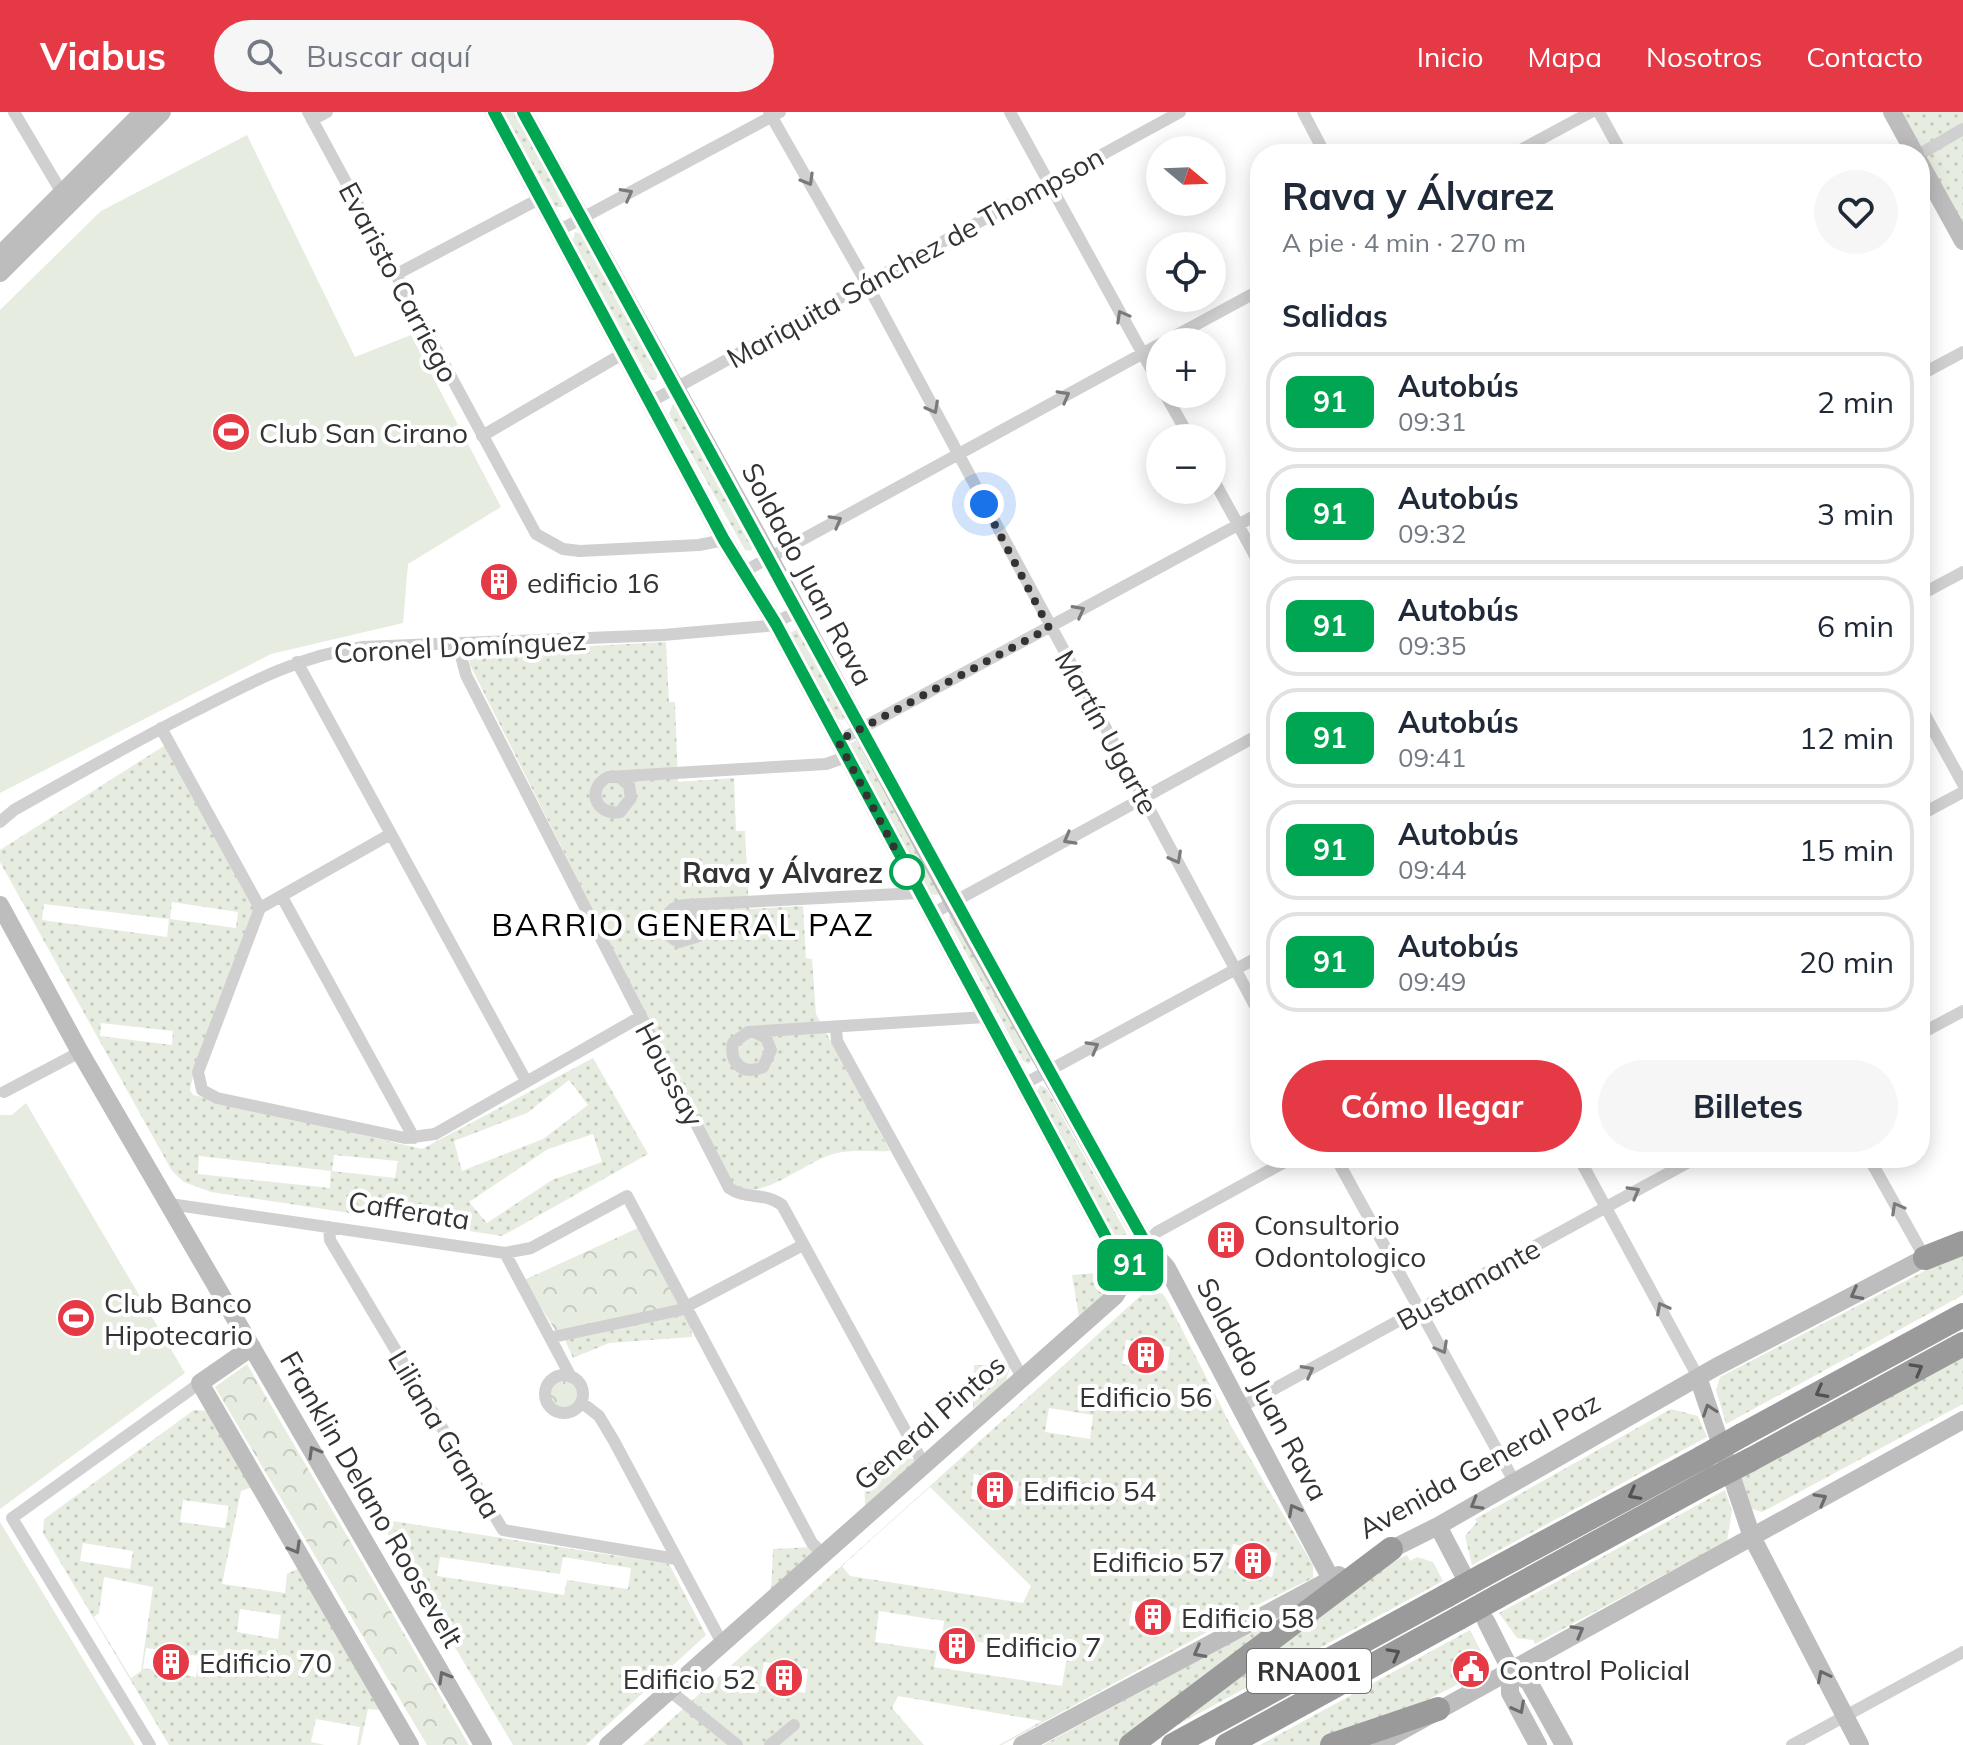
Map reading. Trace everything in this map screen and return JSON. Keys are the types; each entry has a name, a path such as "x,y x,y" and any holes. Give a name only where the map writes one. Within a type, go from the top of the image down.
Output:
{"highway":[{"path":"1925,1258 1963,1243"},
{"name":"RNA001","path":"1173,1745 1446,1596 1473,1573 1703,1457 1963,1315"},
{"name":"RNA001","path":"1227,1745 1963,1344"},
{"path":"1131,1745 1391,1549"},
{"path":"1332,1745 1438,1709"}],"street":[{"path":"14,112 65,198"},
{"path":"0,273 143,112"},
{"path":"0,255 162,112"},
{"path":"310,116 327,112"},
{"name":"Soldado Juan Rava","path":"494,112 724,540 776,624 1117,1258 1133,1266 1167,1268"},
{"name":"Soldado Juan Rava","path":"523,112 770,558 953,902 1146,1244 1167,1268 1331,1579"},
{"path":"1010,112 1146,360"},
{"name":"Mariquita Sánchez de Thompson","path":"650,402 1180,112"},
{"path":"1303,112 1320,144"},
{"path":"1532,144 1591,112"},
{"path":"1599,112 1617,144"},
{"path":"1892,112 1912,144"},
{"path":"558,231 774,114"},
{"name":"Martín Ugarte","path":"774,114 1250,996"},
{"name":"Evaristo Carriego","path":"310,116 527,521 549,543 580,551 699,545 724,540"},
{"path":"1930,147 1963,129"},
{"path":"1930,181 1963,241"},
{"path":"395,275 539,199"},
{"path":"1190,328 1250,295"},
{"path":"743,572 1146,351"},
{"path":"1930,370 1963,352"},
{"path":"482,436 624,353"},
{"path":"1226,502 1250,546"},
{"path":"619,777 826,764 860,730 1250,519"},
{"path":"1930,590 1963,572"},
{"name":"Coronel Domínguez","path":"0,822 14,810 161,728 297,662 363,647 663,635 776,624 797,612"},
{"name":"Houssay","path":"458,644 466,675 729,1188 736,1194 774,1199 789,1216 841,1320 923,1463"},
{"path":"297,662 526,1081"},
{"path":"1930,724 1963,784"},
{"path":"161,728 260,908"},
{"path":"930,915 1250,740"},
{"path":"1930,810 1963,792"},
{"name":"Coronel Domínguez","path":"0,811 14,810"},
{"path":"389,835 260,908 197,1080 202,1090 217,1098 414,1138 435,1134 640,1017"},
{"path":"684,905 918,893"},
{"path":"282,897 414,1138"},
{"name":"Franklin Delano Roosevelt","path":"0,905 80,1052 483,1745"},
{"path":"1024,1084 1250,961"},
{"path":"1930,1029 1963,1011"},
{"path":"754,1032 985,1017"},
{"path":"836,1028 837,1041 1022,1377"},
{"path":"4,1092 80,1052"},
{"name":"General Pintos","path":"608,1745 1115,1296 1146,1244 1157,1232 1274,1168"},
{"path":"1342,1168 1514,1481"},
{"path":"1585,1168 1698,1377 1752,1537 1860,1745"},
{"name":"Bustamante","path":"1239,1408 1678,1168"},
{"path":"1875,1168 1925,1258"},
{"name":"Cafferata","path":"170,1204 505,1253 531,1248 627,1196 688,1306"},
{"name":"Liliana Granda","path":"329,1227 330,1240 503,1530 676,1559"},
{"name":"Avenida General Paz","path":"1022,1745 1331,1579 1438,1526 1698,1377 1925,1258 1963,1234"},
{"path":"553,1337 688,1306 803,1245"},
{"path":"505,1253 553,1337 571,1377 582,1390 581,1402 573,1411 562,1413 547,1404 544,1392 549,1381 559,1375 571,1377"},
{"path":"688,1306 780,1485 812,1543 823,1554"},
{"path":"150,1745 12,1518 252,1347"},
{"path":"200,1383 410,1745"},
{"path":"581,1402 599,1416 614,1441 722,1643"},
{"path":"1376,1745 1963,1420"},
{"path":"1438,1526 1473,1573"},
{"path":"1486,1621 1510,1669 1510,1693 1538,1745"},
{"path":"1792,1745 1963,1652"},
{"path":"1510,1669 1529,1682 1564,1745"},
{"path":"670,1691 737,1745"},
{"path":"770,1745 794,1725"}],"green space":[{"path":"504,112 516,112 564,207 556,207"},
{"path":"1902,112 1963,112 1963,225 1930,164 1930,144 1919,144"},
{"name":"Club San Cirano","path":"247,135 355,357 411,335 501,507 408,564 403,623 271,654 0,793 0,310 101,211"},
{"path":"575,232 582,234 658,373 656,380 649,379 573,240"},
{"path":"673,404 679,406 753,545 751,551 745,550 669,414"},
{"path":"798,629 845,718 843,720 836,719 790,633"},
{"path":"666,642 669,702 675,702 678,782 734,778 736,831 745,831 749,909 803,906 806,958 812,959 816,1014 890,1151 840,1152 754,1189 741,1189 730,1183 470,665 469,656 477,652"},
{"path":"856,740 940,892 937,895 931,894 850,744"},
{"path":"167,744 256,908 193,1076 190,1090 193,1095 422,1149 593,1058 648,1154 502,1236 211,1192 184,1182 172,1171 0,862 0,850","holes":["172,902 238,912 236,928 170,919","44,904 169,919 167,937 42,920","101,1023 173,1031 172,1045 100,1036","569,1080 588,1105 543,1139 462,1171 454,1141 527,1113","593,1134 602,1162 552,1180 487,1223 469,1202 548,1149","334,1155 398,1161 395,1178 332,1171","199,1156 331,1171 330,1188 198,1174"]},
{"path":"950,913 1033,1058 1029,1064 1023,1061 949,921"},
{"path":"1040,1085 1047,1089 1133,1245 1131,1252 1123,1250 1037,1092"},
{"name":"Club Banco Hipotecario","path":"26,1103 185,1373 0,1509 0,1115 12,1115"},
{"path":"638,1228 680,1307 557,1333 524,1280"},
{"path":"1963,1251 1963,1295 1726,1424 1716,1390 1720,1377"},
{"path":"1105,1272 1109,1289 1079,1317 1072,1275"},
{"path":"1148,1289 1163,1294 1168,1302 1231,1426 1313,1565 1313,1578 1251,1608 1002,1745 999,1745 1042,1721 898,1696 892,1708 924,1745 643,1745","holes":["1126,1340 1170,1347 1167,1371 1122,1364","1049,1408 1093,1415 1090,1439 1045,1432","974,1474 1019,1482 1015,1506 971,1499","930,1487 1031,1586 1023,1603 850,1576 842,1566","1233,1544 1277,1553 1272,1577 1228,1568","1133,1601 1177,1608 1173,1633 1129,1625","879,1611 944,1621 942,1636 1067,1656 1062,1686 934,1667 937,1651 875,1642","764,1662 808,1669 805,1693 760,1686"]},
{"path":"684,1313 690,1318 692,1337 609,1343 573,1358 565,1340"},
{"path":"1963,1357 1963,1404 1762,1512 1749,1508 1740,1478"},
{"path":"247,1364 469,1745 427,1745 215,1387"},
{"path":"974,1365 1011,1365 1005,1383 973,1409"},
{"path":"564,1379 575,1383 579,1394 575,1405 564,1409 553,1405 549,1394 553,1383"},
{"path":"1671,1409 1698,1416 1707,1437 1472,1565 1465,1536 1477,1522 1475,1519"},
{"path":"194,1410 210,1411 382,1710 368,1709 360,1745 357,1745 360,1727 316,1719 311,1742 325,1745 169,1745 43,1533 44,1519","holes":["252,1487 299,1568 287,1574 285,1593 222,1584 241,1491","183,1500 229,1506 225,1528 180,1522","83,1543 133,1551 130,1569 80,1561","104,1577 153,1587 141,1671 131,1678 94,1617 99,1613","240,1609 281,1615 278,1639 237,1632","146,1648 199,1656 196,1677 143,1668"]},
{"path":"919,1458 865,1507 864,1463"},
{"path":"1725,1490 1732,1511 1727,1541 1535,1644 1533,1640 1517,1638 1499,1613"},
{"path":"379,1519 669,1564 706,1635 586,1745 513,1745","holes":["440,1557 560,1574 563,1557 631,1568 628,1589 567,1580 564,1595 437,1576"]},
{"path":"0,1522 135,1745 0,1745"},
{"path":"812,1547 813,1553 771,1592 773,1549"},
{"path":"1407,1555 1410,1561 1417,1557 1433,1562 1443,1581 1148,1741 1385,1566"},
{"path":"1311,1599 1119,1745 1043,1745"},
{"path":"1470,1630 1485,1659 1480,1667 1477,1661 1464,1670 1467,1675 1475,1671 1476,1675 1394,1717 1320,1745 1260,1745"}],"bus line":[{"name":"91","path":"494,112 724,540 776,624 1117,1258 1133,1266 1146,1244 953,902 770,558 523,112"}],"place":[{"name":"Club San Cirano","path":"231,432"},
{"name":"edificio 16","path":"499,582"},
{"name":"Rava y Álvarez","path":"907,872"},
{"name":"Consultorio Odontologico","path":"1226,1240"},
{"name":"Club Banco Hipotecario","path":"76,1318"},
{"name":"Edificio 56","path":"1146,1355"},
{"name":"Edificio 54","path":"995,1490"},
{"name":"Edificio 57","path":"1253,1561"},
{"name":"Edificio 58","path":"1153,1617"},
{"name":"Edificio 7","path":"957,1646"},
{"name":"Edificio 70","path":"171,1662"},
{"name":"Control Policial","path":"1471,1669"},
{"name":"Edificio 52","path":"784,1678"}],"district":[{"name":"BARRIO GENERAL PAZ","path":"683,924"}],"route":[{"path":"907,872 838,741 1049,628 984,504"}]}
